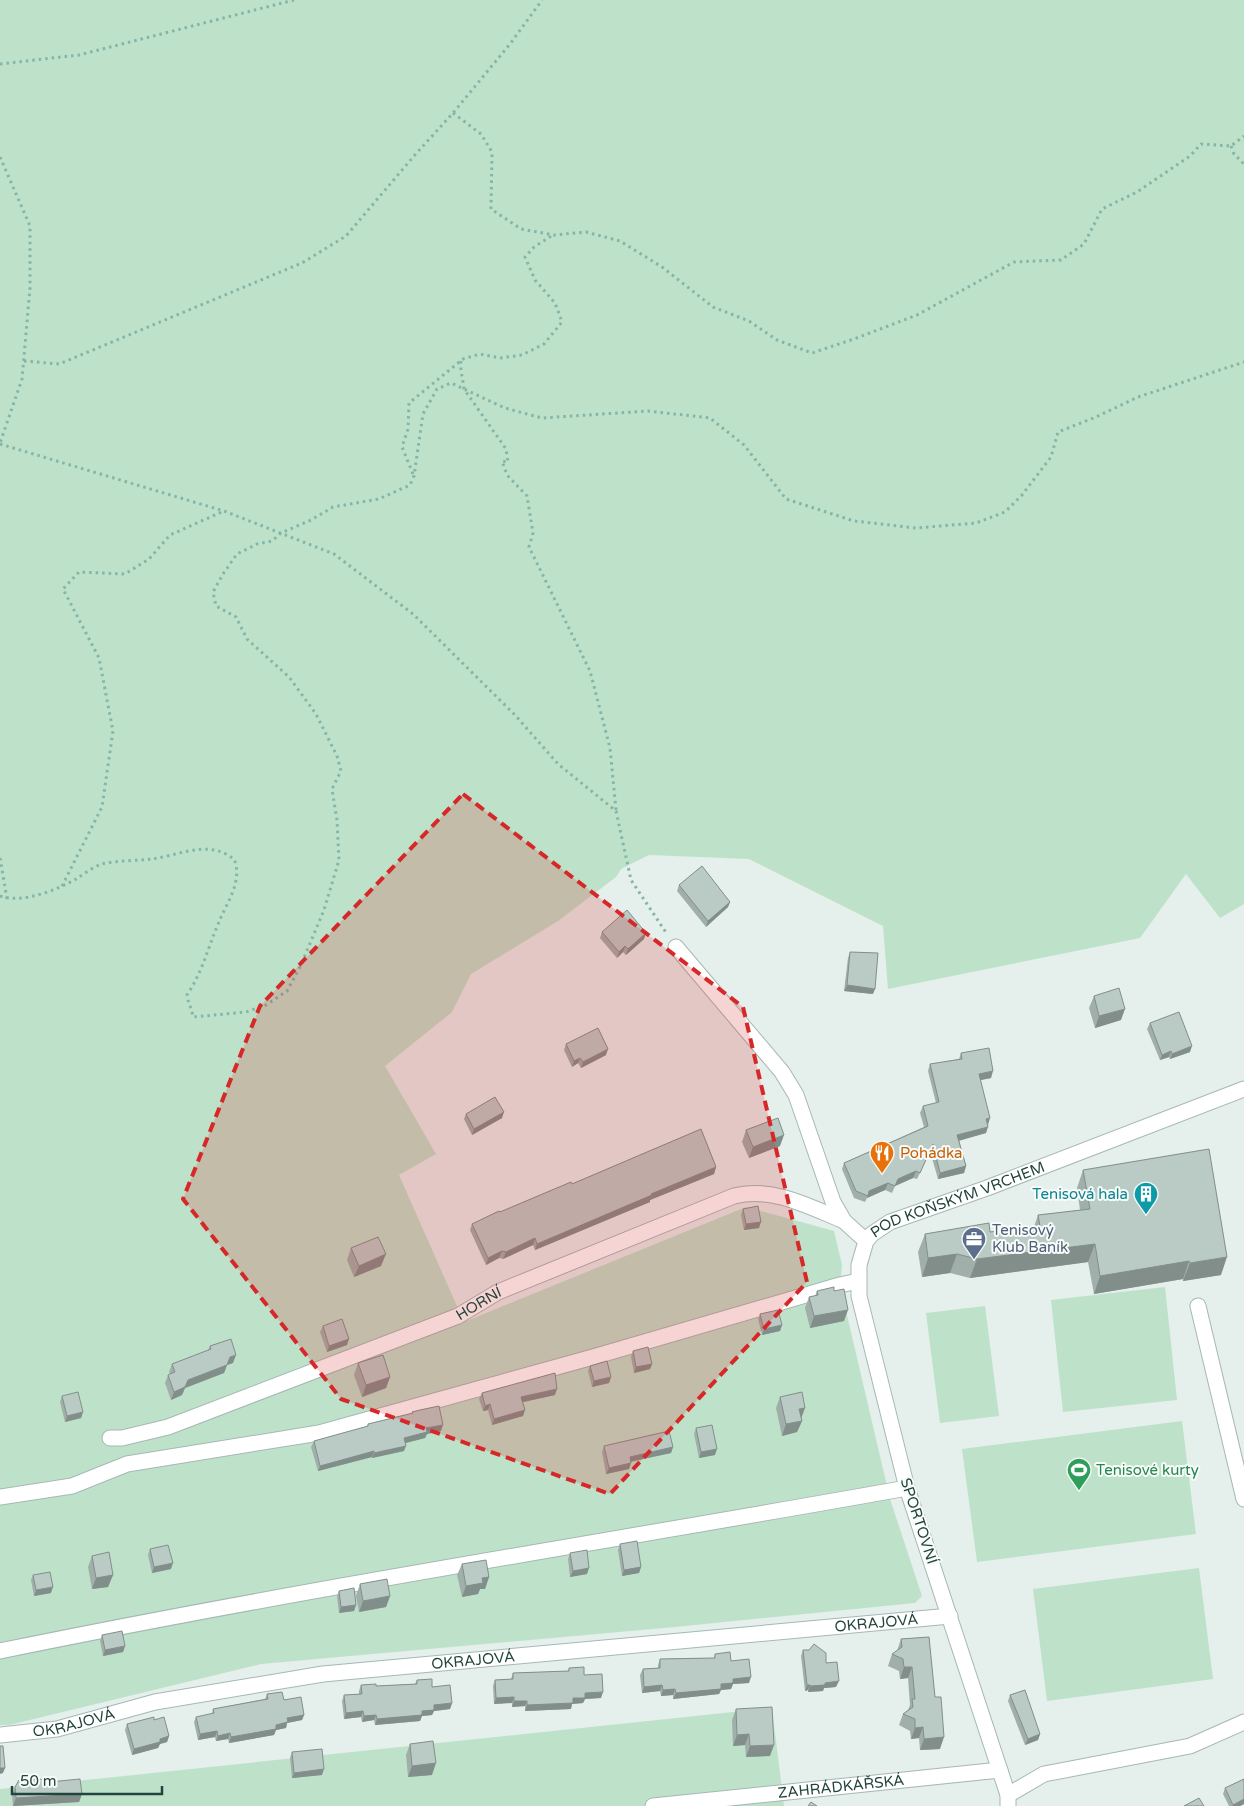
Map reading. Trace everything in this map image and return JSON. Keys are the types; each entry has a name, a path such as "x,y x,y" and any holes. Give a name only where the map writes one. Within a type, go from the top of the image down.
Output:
{"street":[{"name":"POD KOŇSKÝM VRCHEM","path":"676,947 782,1072 796,1095 833,1202 844,1221 866,1241 872,1234 890,1222 987,1188 1244,1088"},
{"name":"HORNÍ","path":"110,1438 122,1438 168,1427 458,1316 498,1292 747,1192 765,1193 788,1199 844,1221"},
{"name":"SPORTOVNÍ","path":"866,1241 861,1254 858,1281 859,1296 907,1488 1000,1770 1008,1801 1044,1774 1190,1746 1244,1722"},
{"path":"0,1497 72,1486 126,1464 319,1433 593,1358 858,1281"},
{"path":"1198,1306 1244,1499"},
{"path":"0,1651 86,1633 356,1583 907,1488"},
{"name":"OKRAJOVÁ","path":"0,1735 57,1730 155,1702 323,1674 950,1616"},
{"name":"ZAHRÁDKÁŘSKÁ","path":"653,1806 1000,1770"}],"path":[{"path":"0,64 79,55 294,0"},
{"path":"24,361 59,364 302,263 346,236 414,156 454,113 510,44 542,0"},
{"path":"454,113 481,134 492,152 492,209 521,229 554,235 586,232 620,241 662,267 713,307 749,321 777,340 812,352 854,340 916,315 1014,262 1061,260 1084,244 1102,210 1137,192 1190,156 1201,144 1232,146 1244,136"},
{"path":"1232,146 1234,154 1244,164"},
{"path":"0,157 30,226 30,288 22,379 0,444 224,511 334,554 413,614 515,715 558,764 616,811"},
{"path":"414,476 402,447 408,429 409,403 461,361 480,354 500,358 522,355 544,344 562,322 555,302 535,280 525,257 534,247 554,235"},
{"path":"461,361 460,370 464,389 506,449 508,462 502,461 507,475 527,496 533,533 529,547 590,671 610,748 616,811 631,880 676,947"},
{"path":"0,896 7,899 37,895 61,887 101,864 152,859 204,849 222,852 233,858 236,863 236,882 197,980 187,995 188,1005 192,1009 193,1018 246,1012 266,1005 288,991 324,910 339,860 337,820 332,789 341,771 337,756 311,707 290,677 247,639 236,617 216,606 213,592 237,554 257,544 272,541 282,533 311,520 333,507 378,499 410,485 414,476 422,414 436,389 451,383 505,408 542,418 648,411 710,418 744,445 786,500 854,521 916,528 976,524 1005,512 1022,495 1051,457 1058,432 1096,417 1138,396 1244,362"},
{"path":"61,887 102,807 113,731 99,658 63,589 78,572 125,574 149,559 170,535 224,511"},
{"path":"0,858 7,899"}],"highlighted area":[{"path":"463,794 743,1007 807,1282 610,1494 341,1399 183,1199 260,1006"}],"green space":[{"path":"0,0 1244,0 1244,904 1220,918 1186,874 1140,938 888,989 883,926 749,859 649,855 621,869 616,877 558,921 471,974 452,1012 385,1066 436,1154 399,1175 464,1322 746,1207 834,1231 842,1265 840,1285 890,1499 922,1596 915,1603 675,1627 261,1664 9,1725 0,1725"},
{"path":"1165,1287 1177,1400 1063,1412 1051,1300"},
{"path":"985,1306 999,1416 940,1423 926,1313"},
{"name":"Tenisové kurty","path":"1182,1421 1196,1534 977,1562 962,1449"},
{"path":"1199,1568 1213,1679 1047,1701 1033,1589"},
{"path":"772,1708 784,1806 0,1806 0,1789"}],"building":[{"path":"702,866 730,902 708,921 679,885"},
{"path":"627,910 646,933 628,949 625,946 619,952 602,932"},
{"path":"850,952 878,953 875,989 847,985"},
{"path":"1119,988 1125,1009 1099,1016 1094,996"},
{"path":"1179,1012 1192,1046 1172,1054 1171,1051 1162,1055 1150,1023"},
{"path":"598,1028 608,1049 583,1062 580,1058 574,1061 566,1044"},
{"path":"989,1048 993,1071 979,1074 990,1118 986,1119 988,1127 957,1135 966,1166 940,1173 933,1144 920,1173 916,1171 898,1179 895,1186 888,1183 869,1191 868,1196 856,1191 844,1163 928,1126 923,1106 939,1102 930,1064 962,1059 961,1053"},
{"path":"495,1097 504,1112 474,1129 466,1114"},
{"path":"778,1118 784,1135 753,1147 746,1130"},
{"path":"701,1129 716,1167 537,1244 535,1238 506,1252 502,1251 488,1258 472,1224 499,1211 571,1182 572,1184"},
{"path":"1209,1149 1227,1257 1190,1263 1189,1261 1100,1276 1095,1244 977,1259 957,1254 928,1258 925,1234 989,1223 990,1232 1040,1226 1038,1215 1090,1209 1083,1170"},
{"path":"758,1206 761,1222 746,1224 743,1209"},
{"path":"378,1237 386,1254 359,1266 351,1248"},
{"path":"834,1287 834,1291 844,1289 848,1310 814,1316 809,1297 818,1295 817,1291"},
{"path":"778,1310 782,1325 764,1329 760,1314"},
{"path":"342,1319 349,1339 329,1346 323,1326"},
{"path":"231,1339 236,1355 230,1357 227,1365 188,1380 185,1387 174,1392 168,1375 175,1372 172,1364 211,1349 210,1346"},
{"path":"648,1347 652,1364 636,1367 633,1351"},
{"path":"383,1355 390,1377 366,1385 358,1363"},
{"path":"607,1361 611,1377 594,1381 590,1366"},
{"path":"555,1373 557,1389 521,1397 525,1410 494,1419 490,1404 485,1406 482,1393"},
{"path":"78,1392 83,1412 67,1416 62,1396"},
{"path":"802,1392 805,1408 799,1409 802,1421 786,1424 780,1397"},
{"path":"439,1406 443,1425 426,1428 427,1432 404,1438 406,1446 374,1453 374,1451 320,1466 314,1441 368,1426 368,1424"},
{"path":"712,1425 717,1449 701,1452 696,1428"},
{"path":"669,1431 673,1447 630,1457 631,1463 609,1468 604,1446"},
{"path":"637,1541 641,1567 624,1570 620,1544"},
{"path":"168,1545 173,1563 154,1567 150,1549"},
{"path":"587,1550 589,1568 573,1571 570,1553"},
{"path":"109,1552 113,1575 96,1578 92,1556"},
{"path":"486,1560 489,1577 482,1578 483,1583 466,1586 462,1564"},
{"path":"50,1572 53,1587 36,1590 33,1575"},
{"path":"387,1579 390,1596 363,1601 360,1584"},
{"path":"354,1588 356,1605 341,1607 339,1591"},
{"path":"122,1631 125,1646 105,1650 102,1635"},
{"path":"929,1637 935,1697 941,1697 944,1737 924,1739 923,1727 915,1728 915,1719 903,1714 913,1707 912,1699 915,1699 912,1667 904,1667 903,1659 892,1654 902,1647 901,1639"},
{"path":"814,1644 826,1653 826,1663 837,1662 839,1681 825,1683 825,1685 807,1685 803,1650 809,1650"},
{"path":"730,1652 731,1661 749,1659 751,1677 733,1679 733,1683 721,1684 721,1689 676,1693 675,1689 663,1690 662,1685 644,1687 643,1669 660,1668 660,1659 715,1658 715,1654"},
{"path":"584,1667 584,1675 602,1674 603,1692 585,1693 585,1698 573,1698 573,1703 527,1705 527,1701 514,1701 514,1697 496,1698 495,1680 513,1679 513,1673 569,1671 569,1668"},
{"path":"432,1679 432,1687 450,1685 452,1703 434,1705 434,1710 422,1711 422,1715 377,1719 376,1715 364,1716 363,1711 346,1713 344,1695 362,1694 361,1685 417,1684 417,1680"},
{"path":"1025,1690 1040,1734 1028,1739 1010,1695"},
{"path":"282,1692 284,1700 301,1697 304,1715 287,1718 288,1722 276,1725 276,1729 231,1737 230,1733 218,1736 217,1731 200,1734 196,1717 214,1713 213,1709 268,1699 267,1694"},
{"path":"772,1707 774,1745 750,1746 749,1734 737,1735 736,1709"},
{"path":"154,1717 154,1720 164,1717 169,1736 160,1739 160,1742 134,1749 127,1724"},
{"path":"433,1741 436,1763 412,1766 410,1744"},
{"path":"0,1746 3,1746 5,1768 0,1768"},
{"path":"322,1749 324,1769 294,1773 292,1752"},
{"path":"48,1779 49,1782 80,1779 82,1794 16,1798 15,1787 19,1780"},
{"path":"1244,1779 1244,1799 1233,1805 1225,1788"},
{"path":"1199,1798 1204,1806 1184,1806"},
{"path":"811,1802 817,1806 808,1806"}],"place":[{"name":"Pohádka","path":"882,1174"},
{"name":"Tenisová hala","path":"1146,1215"},
{"name":"Tenisový Klub Baník","path":"974,1260"},
{"name":"Tenisové kurty","path":"1079,1491"}]}
